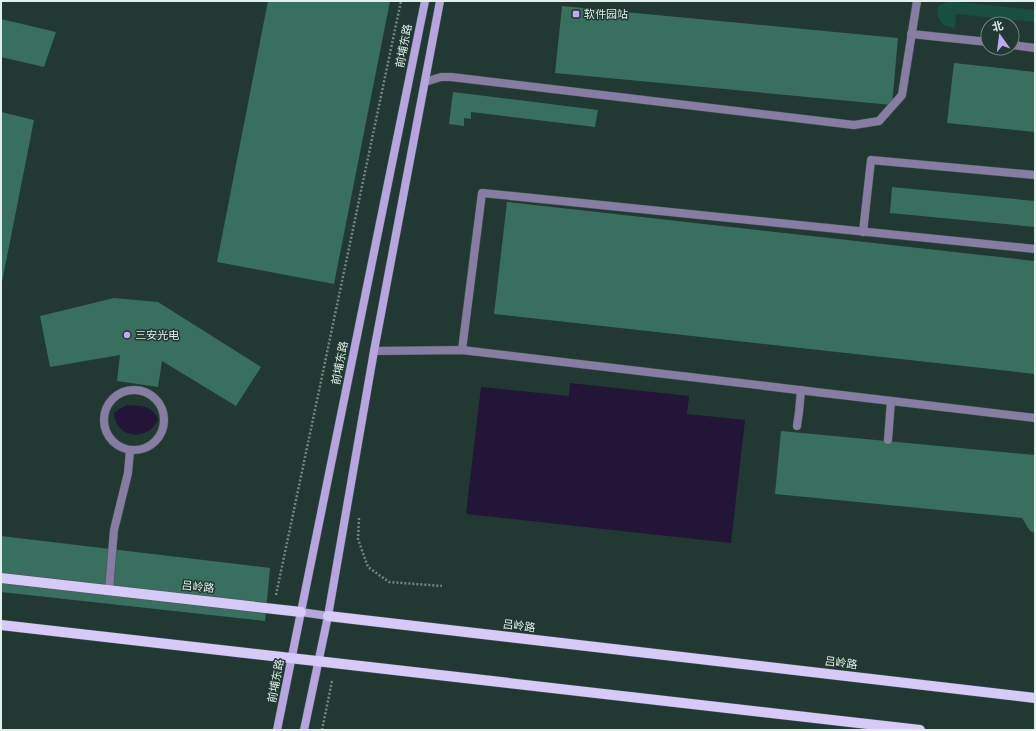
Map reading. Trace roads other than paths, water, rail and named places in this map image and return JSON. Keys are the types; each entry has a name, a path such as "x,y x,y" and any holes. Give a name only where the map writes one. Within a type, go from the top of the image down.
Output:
{"main road":[{"name":"前埔东路","path":"277,730 425,1"},
{"path":"304,730 328,616 374,351 440,1"},
{"name":"吕岭路","path":"1,578 273,608 328,616 1035,698"},
{"path":"1,624 920,730"}],"street":[{"path":"425,82 441,77 451,77 854,125 879,121 902,95 917,1"},
{"path":"912,34 980,41"},
{"path":"1020,46 1035,48"},
{"path":"863,232 871,160 1035,175"},
{"path":"462,350 482,193 1035,249"},
{"path":"374,351 462,350 1035,418"},
{"path":"127,390 138,390 148,393 157,399 163,408 165,423 158,439 151,445 141,449 130,450 120,447 108,436 104,418 105,411 110,402 117,395 127,390"},
{"path":"797,426 801,390"},
{"path":"888,440 891,401"},
{"path":"109,589 114,530 128,473 130,450"}],"place":[{"name":"软件园站","path":"576,14"},
{"name":"三安光电","path":"127,335"}]}
